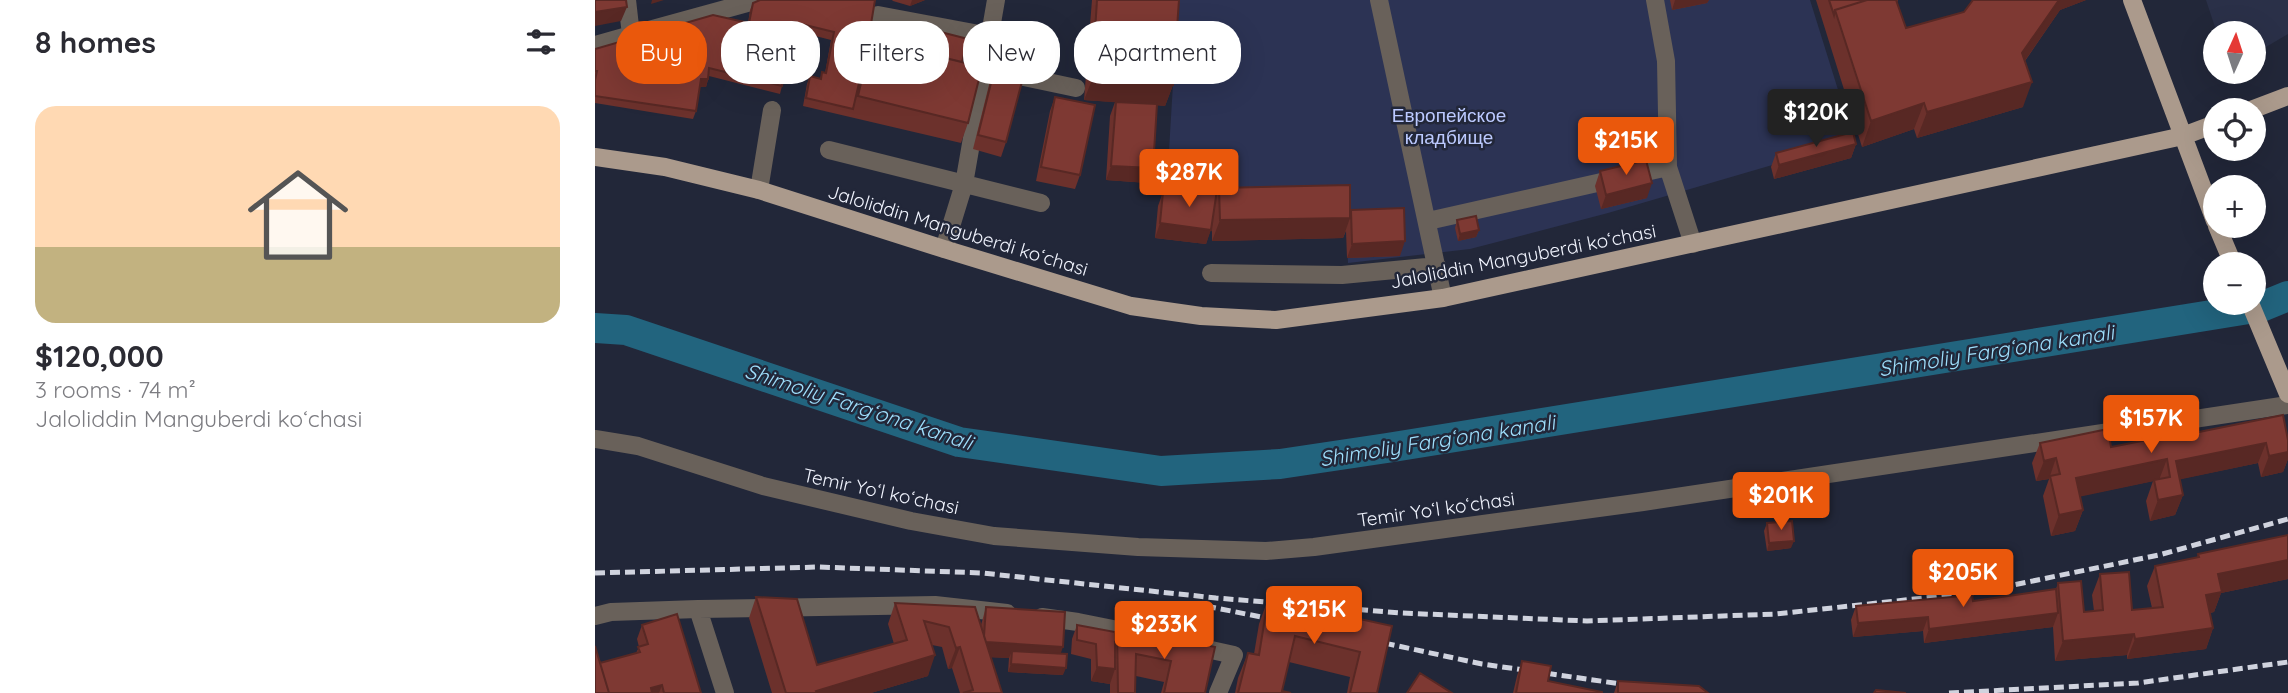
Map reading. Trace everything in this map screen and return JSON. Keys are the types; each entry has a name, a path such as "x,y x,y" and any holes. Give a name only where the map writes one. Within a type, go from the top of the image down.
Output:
{"main road":[{"path":"2131,0 2203,188"},
{"path":"2266,104 2288,96"},
{"name":"Jaloliddin Manguberdi koʻchasi","path":"595,157 665,167 759,190 1131,306 1201,316 1276,320 1443,298 2183,136 2203,128"},
{"path":"2255,315 2287,397"}],"street":[{"path":"627,0 629,21"},
{"path":"682,21 758,0"},
{"path":"992,21 996,0"},
{"path":"1379,0 1443,298"},
{"path":"1655,0 1666,61 1668,167 1693,244"},
{"path":"878,15 963,31"},
{"path":"595,45 616,39"},
{"path":"944,249 964,184 981,84"},
{"path":"1057,84 1076,88"},
{"path":"759,190 772,110"},
{"path":"829,150 1041,203"},
{"path":"1428,221 1668,167"},
{"path":"1211,273 1342,275 1437,266"},
{"name":"Temir Yoʻl koʻchasi","path":"595,439 638,446 763,486 911,521 994,536 1138,547 1266,551 1314,547 1657,500 2287,397"},
{"path":"595,616 611,612 698,609 935,605 1078,622 1156,638"},
{"path":"698,609 725,693"},
{"path":"1182,644 1234,655 1219,693"}],"shaded area":[{"path":"2206,0 2288,0 2288,34 2266,47 2266,21 2213,21"}],"green space":[{"name":"Европейское кладбище","path":"1178,0 1810,0 1854,141 1608,213 1470,249 1348,263 1345,195 1166,201 1173,84 1241,84 1241,21 1177,21"}],"building":[{"path":"595,0 626,0 627,7 595,12"},
{"path":"760,0 875,0 872,21 834,21 834,32 820,29 820,21 749,21 753,3"},
{"path":"1097,0 1179,0 1178,21 1096,21"},
{"path":"1829,0 1867,0 1835,10 1834,15"},
{"path":"1867,0 1896,0 1906,28 1964,12 1973,0 2059,0 2022,53 2032,82 1927,112 1924,103 1871,121 1835,10"},
{"path":"713,15 740,21 721,21 721,71 709,68 707,79 707,21 692,21"},
{"path":"834,32 834,84 859,84 853,109 806,98 809,84 820,84 822,72 826,73"},
{"path":"949,34 963,38 962,62 949,59"},
{"path":"616,43 616,84 700,84 696,111 595,96 595,49"},
{"path":"949,59 963,62 963,84 978,84 968,123 858,96 861,84 949,84"},
{"path":"991,84 1021,84 1006,142 978,135"},
{"path":"1055,97 1095,105 1080,175 1041,167"},
{"path":"1116,102 1157,104 1153,168 1111,166"},
{"path":"1853,132 1856,144 1779,165 1776,153"},
{"path":"1646,160 1652,183 1606,195 1600,171"},
{"path":"1350,185 1350,218 1220,220 1219,188"},
{"path":"1217,190 1211,230 1160,223 1163,192"},
{"path":"1404,208 1405,241 1352,244 1351,210"},
{"path":"1476,216 1479,230 1460,234 1457,220"},
{"path":"2283,415 2288,452 2269,456 2266,443 2176,461 2183,495 2158,500 2154,480 2170,477 2167,459 2076,478 2083,510 2059,515 2050,476 2060,474 2056,458 2044,461 2040,443 2108,429 2111,447 2162,437 2161,432 2182,427 2184,435"},
{"path":"1792,521 1794,541 1769,543 1767,523"},
{"path":"2288,535 2288,560 2218,574 2222,592 2206,595 2213,628 2135,639 2134,634 2063,641 2058,583 2081,581 2084,612 2103,610 2100,574 2129,572 2132,610 2163,607 2155,566"},
{"path":"2056,589 2058,613 1929,629 1928,617 1858,623 1856,606 1972,595 1973,601"},
{"path":"756,597 797,599 817,665 907,640 895,603 975,607 1002,693 963,693 973,690 960,647 956,648 949,627 924,621 935,655 816,691 817,693 786,693"},
{"path":"1268,599 1392,626 1377,693 1350,693 1360,652 1295,636 1282,691 1291,693 1238,693 1248,653 1259,655"},
{"path":"986,607 1065,612 1063,647 986,642"},
{"path":"677,614 701,693 664,693 662,685 651,688 652,693 609,693 600,663 640,652 638,647 648,644 642,625"},
{"path":"1077,625 1115,632 1115,669 1097,667 1096,644 1077,640"},
{"path":"1117,626 1215,647 1205,693 1164,693 1171,661 1136,654 1135,693 1118,693"},
{"path":"595,646 609,693 595,693"},
{"path":"1012,651 1067,654 1066,668 1011,664"},
{"path":"1522,661 1551,666 1548,681 1602,693 1516,693"},
{"path":"1420,673 1452,693 1407,693"},
{"path":"1618,681 1699,686 1708,693 1618,693"},
{"path":"1876,690 1906,693 1874,693"}],"waterway":[{"name":"Shimoliy Fargʻona kanali","path":"595,328 626,330 959,442 1161,471 1280,464 1387,448 2261,307 2288,296"}],"railway":[{"path":"595,573 819,567 982,573 1216,598 1401,613 1587,621 1776,614 1979,592 2159,555 2288,519"},
{"path":"1206,606 1281,621"},
{"path":"1370,640 1482,664 1635,686"},
{"path":"1949,693 2138,683 2288,662"}]}
